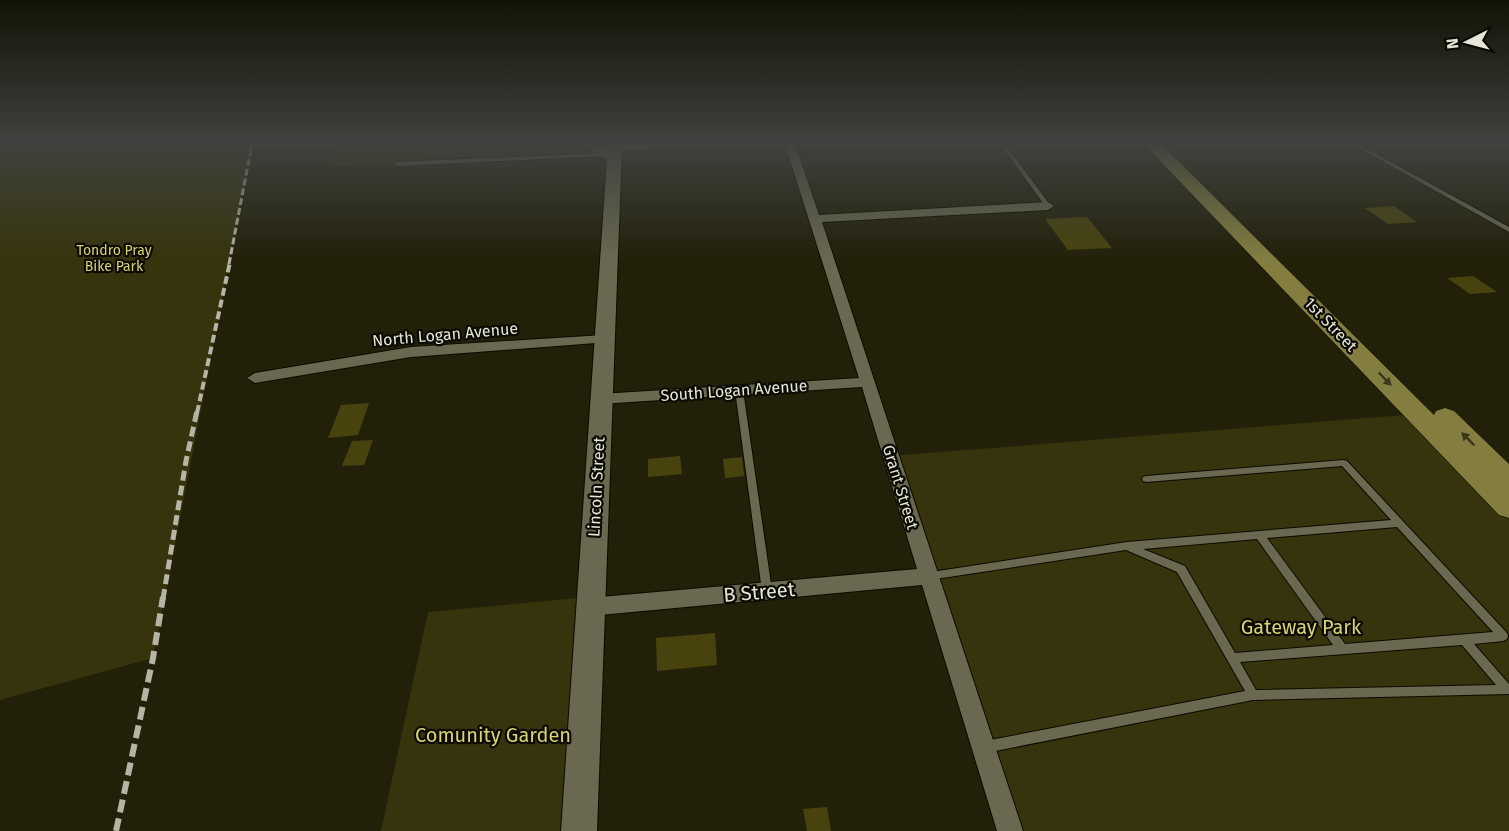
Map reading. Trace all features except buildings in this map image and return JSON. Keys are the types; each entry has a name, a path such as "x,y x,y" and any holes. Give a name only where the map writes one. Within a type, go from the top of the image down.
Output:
{"main road":[{"name":"Lincoln Street","path":"579,831 611,183"},
{"name":"1st Street","path":"1190,183 1509,507"},
{"name":"1st Street","path":"1208,183 1509,480"}],"street":[{"name":"Grant Street","path":"803,183 1010,831"},
{"path":"815,219 1048,206"},
{"name":"North Logan Avenue","path":"255,378 411,352 604,339"},
{"name":"South Logan Avenue","path":"600,399 868,382"},
{"name":"B Street","path":"589,608 929,576"}],"lane":[{"path":"1031,183 1048,206"},
{"path":"1424,183 1509,230"},
{"path":"739,390 767,591"},
{"path":"1146,479 1344,464 1503,636 1232,658"},
{"path":"929,576 1127,546 1398,523"},
{"path":"1260,535 1342,650"},
{"path":"1127,546 1181,569 1253,695"},
{"path":"1464,640 1507,691"},
{"path":"984,747 1253,695 1507,691"}],"green space":[{"name":"Tondro Pray Bike Park","path":"0,183 245,183 153,658 0,700"},
{"name":"Gateway Park","path":"1418,414 1509,510 1509,831 1011,831 891,456"},
{"name":"Comunity Garden","path":"590,597 579,831 381,831 428,612"}],"railway":[{"path":"229,264 245,183"},
{"path":"197,413 230,262"},
{"path":"163,599 186,461 197,411"},
{"path":"116,831 153,658 163,597"}]}
